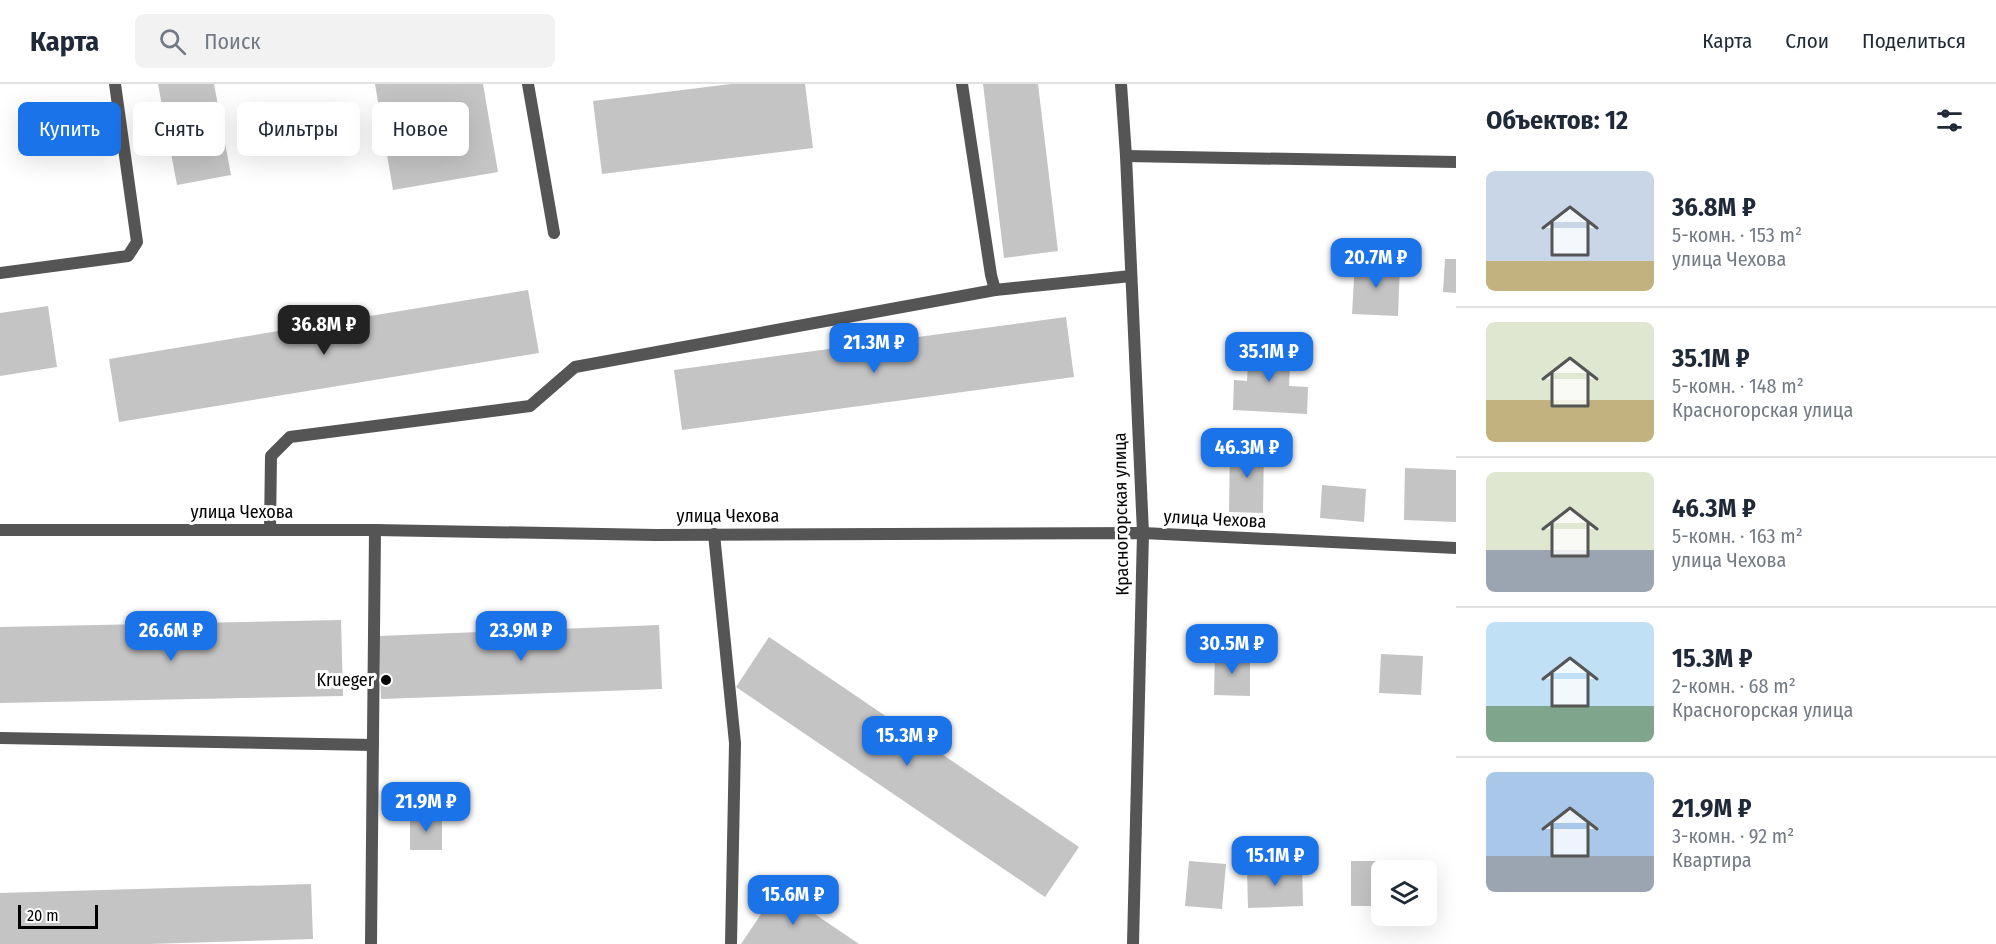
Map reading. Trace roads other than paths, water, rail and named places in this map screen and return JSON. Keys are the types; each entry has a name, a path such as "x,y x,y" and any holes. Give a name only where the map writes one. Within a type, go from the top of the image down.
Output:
{"street":[{"path":"0,273 128,256 137,242 115,84"},
{"path":"528,84 554,233"},
{"path":"962,84 995,290"},
{"name":"Красногорская улица","path":"1121,84 1143,533 1133,944"},
{"path":"1126,156 1456,162"},
{"path":"270,530 271,456 290,437 530,406 575,367 995,290 1131,276"},
{"name":"улица Чехова","path":"0,530 375,530 714,534 1143,533 1456,548"},
{"path":"371,944 375,530"},
{"path":"714,534 735,743 731,944"},
{"path":"0,738 373,745"}],"place":[{"name":"Krueger","path":"386,680"}]}
